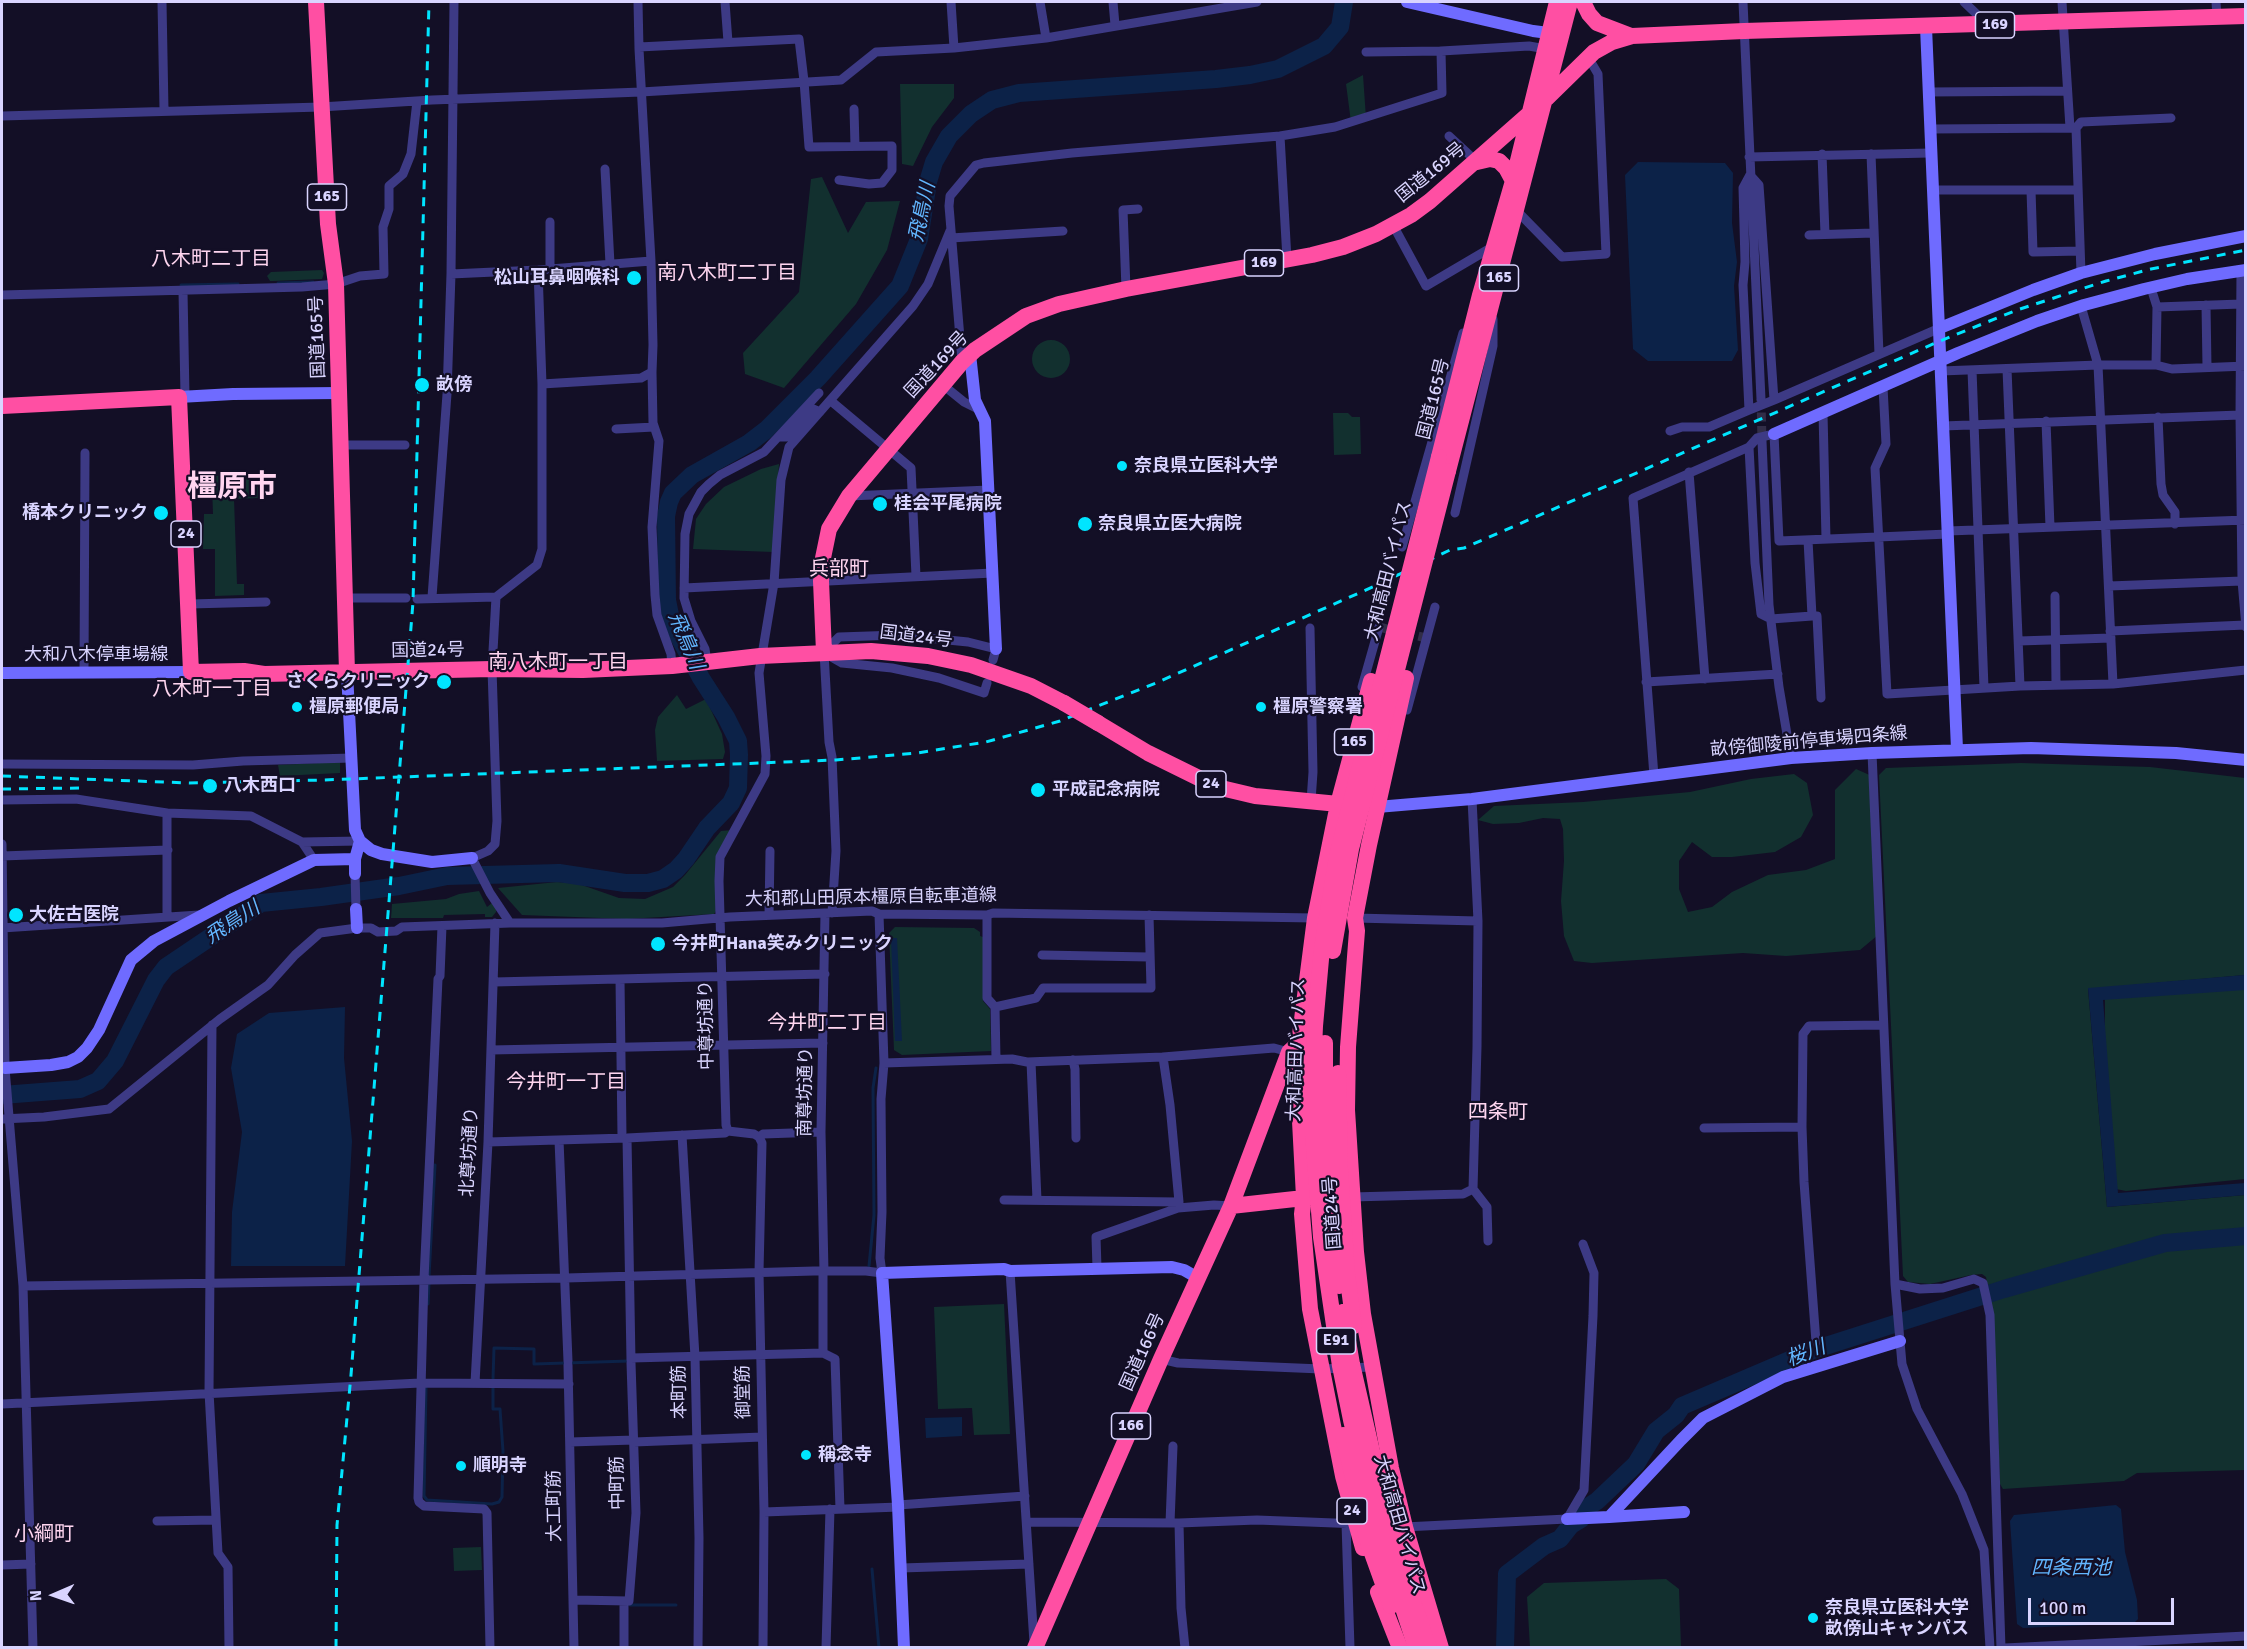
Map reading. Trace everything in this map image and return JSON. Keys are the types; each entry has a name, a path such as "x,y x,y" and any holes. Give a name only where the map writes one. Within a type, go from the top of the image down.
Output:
{"highway":[{"name":"国道165号","path":"316,2 328,224 336,284 347,672"},
{"name":"国道165号","path":"1487,297 1494,246 1513,181 1529,112 1552,39 1560,2"},
{"path":"1583,2 1589,15 1597,23 1632,36"},
{"name":"国道169号","path":"824,652 821,581 829,529 849,496 966,358 1007,327 1042,310 1077,299 1312,255 1343,247 1393,225 1430,201 1477,162 1588,57 1612,42 1632,36 1744,31 2062,23 2216,9 2246,16"},
{"name":"国道165号","path":"1356,807 1406,678 1439,548 1446,462 1487,297 1517,211 1546,98 1552,39"},
{"path":"1477,162 1490,159 1499,161 1513,181"},
{"path":"2,406 182,397"},
{"name":"24","path":"182,397 191,672"},
{"name":"国道165号","path":"1356,807 1347,768 1418,502 1446,462"},
{"name":"大和高田バイパス","path":"1416,1647 1381,1540 1351,1420 1329,1296 1313,1133 1315,1026 1328,909 1446,462"},
{"name":"国道24号","path":"191,672 244,671 264,674 492,669 583,670 678,665 824,652 871,651 928,656 994,672 1031,686 1148,753 1217,787 1256,796 1356,807"},
{"name":"大和高田バイパス","path":"1356,807 1333,949 1326,1027 1325,1133 1329,1202 1344,1317 1383,1499 1411,1596 1429,1647"},
{"name":"国道24号","path":"1324,1362 1304,1197 1300,1121 1300,1035 1315,918 1356,807"},
{"name":"国道24号","path":"1356,807 1355,918 1357,931 1348,1047 1347,1110 1357,1262 1372,1367 1405,1527 1441,1647"},
{"path":"1315,918 1355,918 1350,930 1340,1000 1338,1073 1340,1169 1347,1273 1383,1499"},
{"name":"国道166号","path":"1035,1647 1161,1359 1231,1206 1289,1052 1299,1043 1300,1035"},
{"path":"1231,1206 1304,1197 1352,1197"},
{"path":"1324,1362 1368,1542 1389,1602 1410,1647"},
{"name":"24","path":"1324,1362 1351,1523 1400,1647"}],"street":[{"path":"162,2 164,110"},
{"path":"432,597 446,404 451,274 454,2"},
{"path":"638,2 651,261 654,427 659,441 652,528 655,595 657,615 671,654 678,665"},
{"path":"725,2 728,42"},
{"path":"951,2 954,48"},
{"path":"1040,2 1046,38"},
{"path":"1113,2 1115,25"},
{"path":"2,116 321,106 641,92 841,80 876,52 954,48 1046,38 1257,2"},
{"path":"1407,2 1533,31 1552,39"},
{"path":"1743,2 1761,399"},
{"path":"1964,2 1988,25"},
{"path":"2062,2 2067,91 2073,128 2078,190 2081,273"},
{"path":"1926,27 1957,748"},
{"path":"639,47 799,39 808,147 892,146 892,170 882,183 869,184 839,180"},
{"path":"1366,52 1529,46 1552,39"},
{"path":"987,683 984,693 939,678 892,668 842,663 824,652 839,637 898,635 968,642 994,655 993,573 985,421 975,400 966,358 950,234 950,196 972,169 984,163 1280,136 1335,127 1442,93 1441,51"},
{"path":"1517,211 1562,257 1606,255 1598,74 1588,57"},
{"path":"1928,92 2067,91"},
{"path":"2,295 183,291 336,284 360,276 384,274 383,226 389,209 389,186 403,174 411,154 417,101"},
{"path":"854,109 855,146"},
{"path":"1930,129 2073,128 2081,122 2171,118"},
{"path":"1280,136 1287,259"},
{"path":"1449,136 1477,162"},
{"path":"1749,157 1930,153"},
{"path":"1822,154 1825,234"},
{"path":"1871,154 1879,354"},
{"path":"605,169 610,264"},
{"path":"1750,175 1759,185 1774,400"},
{"path":"1749,410 1743,285 1745,262 1743,188 1750,175"},
{"path":"1932,190 2078,190"},
{"path":"2031,190 2034,252 2080,252"},
{"path":"1126,289 1123,210 1138,209"},
{"path":"550,222 550,269"},
{"path":"1393,225 1426,286 1494,246"},
{"path":"950,234 1063,231"},
{"path":"1809,235 1873,232"},
{"path":"779,436 787,437 813,409 820,412 913,306 928,284 950,234"},
{"path":"1670,432 1682,427 1709,427 1940,328 2081,273 2155,254 2246,236"},
{"path":"451,274 651,261"},
{"path":"417,599 496,597 537,565 542,549 542,384 538,270"},
{"path":"1654,776 1633,498 1749,447 1757,438 1770,433 1774,434 1883,387 1941,366 2008,333 2081,306 2151,288 2243,270 2243,366 2240,415 2242,580 2245,626 2019,641"},
{"path":"2151,288 2157,307 2157,365"},
{"path":"183,291 182,397 339,393"},
{"path":"1455,513 1493,346 1487,297"},
{"path":"1401,547 1462,334 1487,297"},
{"path":"2206,305 2207,367"},
{"path":"2081,306 2098,365 2113,684"},
{"path":"2157,307 2242,306"},
{"path":"1941,366 1972,370 2098,365 2157,365 2172,369 2243,366"},
{"path":"2007,369 2020,686"},
{"path":"1972,370 1984,688"},
{"path":"542,384 641,378 652,372"},
{"path":"943,385 964,402 980,410"},
{"path":"1883,387 1886,444 1875,468 1887,694 2020,686 2113,684 2246,670"},
{"path":"705,662 705,649 689,615 684,588 686,524 698,498 720,475 764,452 819,393"},
{"path":"831,401 911,468 916,576"},
{"name":"中尊坊通り","path":"728,1131 726,1125 720,857 765,774 766,756 759,673 760,656 774,583 781,480 789,447 820,412"},
{"path":"1823,413 1826,539"},
{"path":"1943,426 2240,415"},
{"path":"2158,417 2161,484 2163,495 2175,512 2175,524"},
{"path":"2046,421 2050,527"},
{"path":"616,429 654,427"},
{"path":"1774,434 1779,541 2014,528 2243,520"},
{"path":"1762,441 1771,619 1791,758"},
{"path":"341,445 405,445"},
{"path":"1749,447 1755,563 1761,614 1771,619 1817,616 1821,698"},
{"path":"84,673 85,453"},
{"path":"1689,472 1705,679"},
{"path":"849,496 989,490"},
{"path":"1808,540 1812,616"},
{"path":"684,588 993,573"},
{"path":"2109,586 2242,580"},
{"path":"2055,596 2056,685"},
{"path":"347,672 355,830 360,841 371,850 382,854 432,862 473,861 495,844 497,821 492,669 496,597"},
{"path":"345,598 406,598"},
{"path":"190,604 266,602"},
{"path":"1356,807 1389,780 1435,607"},
{"path":"1347,768 1348,740 1379,627"},
{"path":"1310,628 1313,772 1311,801"},
{"name":"南尊坊通り","path":"823,1353 821,1132 823,1043 829,913 836,851 824,652"},
{"name":"大和八木停車場線","path":"2,673 191,672"},
{"path":"1646,682 1778,674"},
{"name":"畝傍御陵前停車場四条線","path":"1356,807 1472,799 1791,758 1957,748 2118,750 2246,760"},
{"path":"1872,753 1895,1284 1902,1364 1917,1409 1962,1494 1984,1550 1990,1647"},
{"path":"2,764 193,765 231,761 352,758"},
{"path":"2,800 76,799 167,813 251,816 302,842 360,841"},
{"path":"1472,799 1478,921 1473,1189 1486,1207 1488,1240"},
{"path":"167,813 167,917"},
{"path":"357,928 355,859 360,841"},
{"path":"302,842 314,860"},
{"path":"2,844 2,986 7,1107 5,1119 20,1228 33,1647"},
{"path":"2,858 168,850"},
{"path":"769,915 770,851"},
{"path":"4,1072 68,1062 78,1057 99,1030 131,960 154,941 201,915 314,860 355,859"},
{"path":"473,861 490,893 510,923"},
{"name":"大和郡山田原本橿原自転車道線","path":"5,1119 109,1109 212,1025 268,985 295,955 320,933 357,928 371,928 378,932 396,931 402,927 495,923 662,923 769,915 872,911 879,914 987,915 993,913 1315,918"},
{"path":"879,914 884,1063 881,1099 880,1258 898,1506 904,1647"},
{"path":"2,928 201,915"},
{"path":"987,915 987,998 995,1007 996,1059"},
{"path":"995,1007 1036,998 1043,988 1151,988 1149,915"},
{"path":"1355,918 1478,921"},
{"name":"北尊坊通り","path":"475,1383 488,1142 495,923"},
{"path":"442,926 424,1279 419,1502 424,1506 484,1509 487,1513 490,1647"},
{"path":"1042,955 1149,957"},
{"path":"494,982 825,974"},
{"name":"中町筋","path":"620,979 636,1513 624,1647"},
{"path":"212,1025 209,1392 218,1553 228,1567 229,1647"},
{"path":"1816,1342 1804,1182 1803,1034 1809,1026 1883,1025"},
{"path":"491,1050 823,1043"},
{"path":"884,1063 996,1059 1031,1062 1163,1057 1274,1048 1289,1052"},
{"path":"1163,1057 1170,1105 1178,1205"},
{"path":"1073,1060 1076,1138"},
{"path":"1031,1062 1037,1200"},
{"path":"1704,1128 1802,1127"},
{"path":"488,1142 624,1138 728,1131 754,1134 759,1137 763,1134 821,1132"},
{"name":"本町筋","path":"682,1135 695,1358 699,1537 698,1647"},
{"name":"御堂筋","path":"759,1137 762,1143 759,1272 764,1647"},
{"name":"大工町筋","path":"559,1140 566,1278 574,1647"},
{"path":"1352,1197 1462,1194 1473,1189"},
{"path":"1004,1200 1231,1206"},
{"path":"1097,1268 1096,1237 1178,1205"},
{"path":"1567,1518 1584,1490 1594,1274 1582,1244"},
{"path":"23,1286 566,1278 759,1272 866,1271 882,1273 1172,1267 1184,1270 1198,1278"},
{"path":"1010,1271 1035,1647"},
{"path":"1895,1284 1920,1289 1944,1288 1974,1279 1983,1283 1990,1315 2003,1647 2154,1644 2246,1636"},
{"path":"1610,1517 1703,1418 1783,1377 1900,1341"},
{"path":"631,1360 823,1353 835,1359 835,1509 826,1647"},
{"path":"1161,1359 1178,1363 1324,1362 1372,1367"},
{"path":"2,1404 420,1383 568,1384"},
{"path":"570,1442 762,1437"},
{"path":"1173,1446 1174,1523 1185,1647"},
{"path":"764,1512 898,1506 1025,1496"},
{"path":"1027,1522 1174,1523 1257,1520 1405,1527 1684,1512"},
{"path":"157,1521 216,1520"},
{"path":"1350,1647 1351,1523"},
{"path":"2,1565 31,1564"},
{"path":"901,1568 1029,1564"},
{"path":"573,1600 627,1601"}],"green space":[{"path":"1363,75 1366,118 1351,122 1346,84"},
{"path":"900,84 954,84 954,98 932,127 913,166 902,164"},
{"path":"822,177 848,233 866,202 900,201 887,250 856,304 784,388 745,374 743,353 799,292 811,179"},
{"path":"322,270 324,273 322,279 270,281 267,276 271,272"},
{"path":"1051,340 1065,345 1070,359 1065,373 1051,378 1037,373 1032,359 1037,345"},
{"path":"1333,413 1348,413 1352,417 1360,417 1361,454 1334,455"},
{"path":"779,464 773,552 693,549 696,519 706,504 724,487 761,469"},
{"path":"258,474 259,498 234,499 237,584 244,584 244,595 215,596 215,549 203,549 204,514 213,514 212,486 209,486 208,476"},
{"path":"677,695 686,709 706,699 722,734 725,752 723,759 657,761 655,730 658,717"},
{"path":"340,762 340,773 280,776 278,765"},
{"path":"2021,763 2150,767 2245,778 2245,975 2088,989 2107,1207 2245,1195 2245,1470 2137,1473 2124,1481 2003,1489 2000,1484 1993,1313 1986,1277 1982,1274 1971,1275 1930,1284 1908,1282 1903,1276 1879,775 1886,768"},
{"path":"1856,769 1874,777 1884,930 1860,950 1786,956 1743,953 1592,963 1574,961 1564,936 1561,901 1564,861 1563,829 1560,819 1543,818 1519,823 1493,824 1478,820 1494,806 1583,802 1690,792 1751,779 1794,774 1807,783 1813,815 1801,837 1775,852 1712,857 1692,842 1679,861 1679,889 1688,912 1712,907 1732,892 1768,875 1806,870 1835,859 1835,790"},
{"path":"733,830 717,856 716,911 714,914 627,919 522,915 498,888 557,882 579,884 619,898 645,899 673,887 721,831"},
{"path":"479,891 487,907 492,903 496,908 492,917 485,917 485,914 444,915 443,918 391,918 392,904 446,899"},
{"path":"895,927 974,928 980,932 980,936 983,937 983,1001 990,1009 991,1051 902,1055 894,1050 889,933"},
{"path":"2245,981 2245,1179 2126,1191 2116,1189 2105,1037 2105,997"},
{"path":"1004,1304 1010,1434 974,1435 972,1408 938,1409 934,1307"},
{"path":"481,1547 482,1570 454,1571 453,1548"},
{"path":"1666,1579 1679,1589 1681,1647 1530,1647 1527,1597 1544,1583"}],"water":[{"path":"1638,162 1725,163 1733,173 1732,223 1737,262 1734,286 1738,350 1732,361 1648,361 1633,349 1625,175"},
{"path":"891,938 897,938 902,1041 895,1041"},
{"path":"2245,975 2245,990 2103,1000 2118,1193 2245,1183 2245,1195 2107,1207 2088,988"},
{"path":"345,1007 344,1058 352,1141 345,1266 231,1266 232,1212 242,1132 231,1068 237,1034 269,1013"},
{"path":"962,1417 962,1436 926,1438 925,1418"},
{"name":"四条西池","path":"2116,1505 2121,1509 2125,1552 2137,1600 2138,1619 2134,1623 2023,1628 2017,1624 2010,1521 2014,1515"}],"waterway":[{"name":"飛鳥川","path":"2,1095 80,1089 98,1081 115,1061 156,980 166,967 261,903 399,886 447,876 559,873 625,883 648,883 663,879 676,870 707,828 731,803 738,788 739,755 738,741 726,717 701,678 670,615 667,600 666,516 673,493 692,475 749,443 766,430 818,378 900,286 919,239 928,182 934,162 949,136 971,114 992,100 1019,93 1216,79 1278,69 1324,46 1340,27 1344,2"},
{"path":"278,283 313,282"},
{"path":"181,285 238,284"},
{"path":"869,1266 874,1215 873,1088 876,1068"},
{"path":"429,1276 435,1165"},
{"name":"桜川","path":"1505,1648 1507,1574 1544,1546 1560,1539 1571,1525 1581,1519 1580,1512 1597,1501 1636,1464 1656,1431 1676,1415 1682,1406 1813,1350 2004,1289 2165,1243 2246,1236"},
{"path":"428,1304 429,1283"},
{"path":"493,1379 494,1348 534,1349 534,1364 629,1361"},
{"path":"426,1388 424,1496 427,1500 492,1504 499,1502 502,1497 503,1451 500,1409 493,1409 493,1386"},
{"path":"872,1569 879,1648"},
{"path":"630,1605 676,1605"}],"tunnel":[{"path":"1761,399 1762,441"},
{"path":"1379,627 1426,638"}],"railway":[{"path":"336,1648 337,1525 413,602 429,2"},
{"path":"2,776 189,783 324,780 836,760 917,753 986,742 1060,721 1156,683 1377,585 1450,550 1464,548 1940,341 2017,310 2151,269 2246,250"},
{"path":"2,789 83,788"}],"place":[{"name":"松山耳鼻咽喉科","path":"634,278"},
{"name":"畝傍","path":"422,385"},
{"name":"奈良県立医科大学","path":"1122,466"},
{"name":"桂会平尾病院","path":"880,504"},
{"name":"橋本クリニック","path":"161,513"},
{"name":"奈良県立医大病院","path":"1085,524"},
{"name":"さくらクリニック","path":"444,682"},
{"name":"橿原郵便局","path":"297,707"},
{"name":"橿原警察署","path":"1261,707"},
{"name":"八木西口","path":"210,786"},
{"name":"平成記念病院","path":"1038,790"},
{"name":"大佐古医院","path":"16,915"},
{"name":"今井町Hana笑みクリニック","path":"658,944"},
{"name":"稱念寺","path":"806,1455"},
{"name":"順明寺","path":"461,1466"},
{"name":"奈良県立医科大学 畝傍山キャンパス","path":"1813,1618"}],"district":[{"name":"八木町二丁目","path":"211,260"},
{"name":"南八木町二丁目","path":"727,274"},
{"name":"橿原市","path":"232,488"},
{"name":"兵部町","path":"839,570"},
{"name":"南八木町一丁目","path":"558,663"},
{"name":"八木町一丁目","path":"212,690"},
{"name":"今井町二丁目","path":"827,1024"},
{"name":"今井町一丁目","path":"566,1083"},
{"name":"四条町","path":"1498,1113"},
{"name":"小綱町","path":"44,1535"}]}
